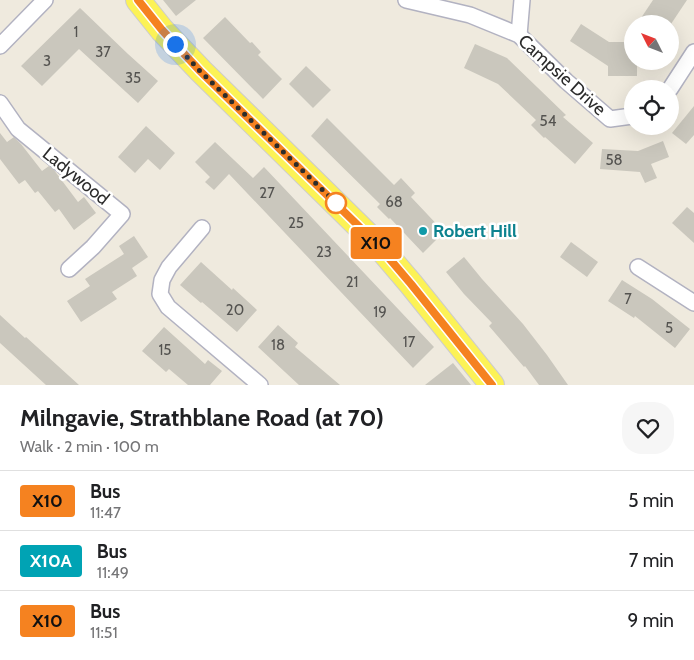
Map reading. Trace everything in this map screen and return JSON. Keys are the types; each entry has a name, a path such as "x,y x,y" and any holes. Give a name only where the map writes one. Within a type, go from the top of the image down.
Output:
{"main road":[{"path":"138,0 162,30 200,71 377,244 492,385"}],"street":[{"path":"0,46 45,0"},
{"name":"Campsie Drive","path":"406,0 470,15 519,35 610,119 624,117"},
{"path":"519,35 522,0"},
{"path":"676,80 694,52"},
{"name":"Ladywood","path":"0,103 18,129 122,214 93,247 69,269"},
{"path":"202,228 169,267 162,280 160,294 168,307 260,385"},
{"path":"638,267 694,303"}],"building":[{"path":"163,0 196,0 176,16"},
{"path":"653,0 687,0 677,15 643,15"},
{"path":"80,8 158,81 138,103 79,49 42,86 21,66"},
{"path":"225,17 250,43 252,42 261,52 258,55 282,79 263,99 203,38"},
{"path":"581,24 609,42 624,42 624,70 637,70 637,76 608,76 608,66 570,41"},
{"path":"475,44 507,58 566,115 563,117 593,143 575,164 531,125 536,120 498,84 464,68"},
{"path":"306,66 331,90 313,108 289,84"},
{"path":"694,106 694,135 686,144 675,135 679,135 679,124"},
{"path":"327,118 394,185 401,178 415,193 411,197 444,232 423,253 377,207 380,204 311,136"},
{"path":"146,126 175,153 160,170 148,159 135,173 118,157"},
{"path":"0,133 7,142 14,137 42,171 49,166 54,170 78,202 84,197 96,213 74,230 59,209 55,212 38,191 35,193 25,180 19,184 0,159"},
{"path":"663,141 669,157 651,164 657,178 645,183 640,172 600,169 602,149 638,151"},
{"path":"215,142 253,178 264,167 434,347 413,368 229,174 214,190 205,182 210,177 195,162"},
{"path":"687,207 694,213 694,243 672,223"},
{"path":"134,236 148,257 132,268 137,276 112,292 117,299 81,322 67,301 90,286 85,279 124,254 119,246"},
{"path":"571,242 598,262 587,277 560,257"},
{"path":"464,257 523,324 568,385 539,385 525,366 489,326 492,323 446,272"},
{"path":"201,262 257,310 237,332 180,285"},
{"path":"622,280 652,299 690,329 675,348 635,316 634,318 608,301"},
{"path":"0,315 79,385 46,385 0,343"},
{"path":"278,325 298,343 295,347 340,385 299,385 258,347"},
{"path":"164,327 205,364 208,360 222,371 210,385 188,385 169,369 166,372 142,351"},
{"path":"453,363 471,385 425,385"}],"bus line":[{"name":"X10","path":"138,0 162,30 200,71 377,244 492,385"}],"place":[{"name":"Robert Hill","path":"423,231"}],"route":[{"path":"175,44 200,71 336,203"}]}
